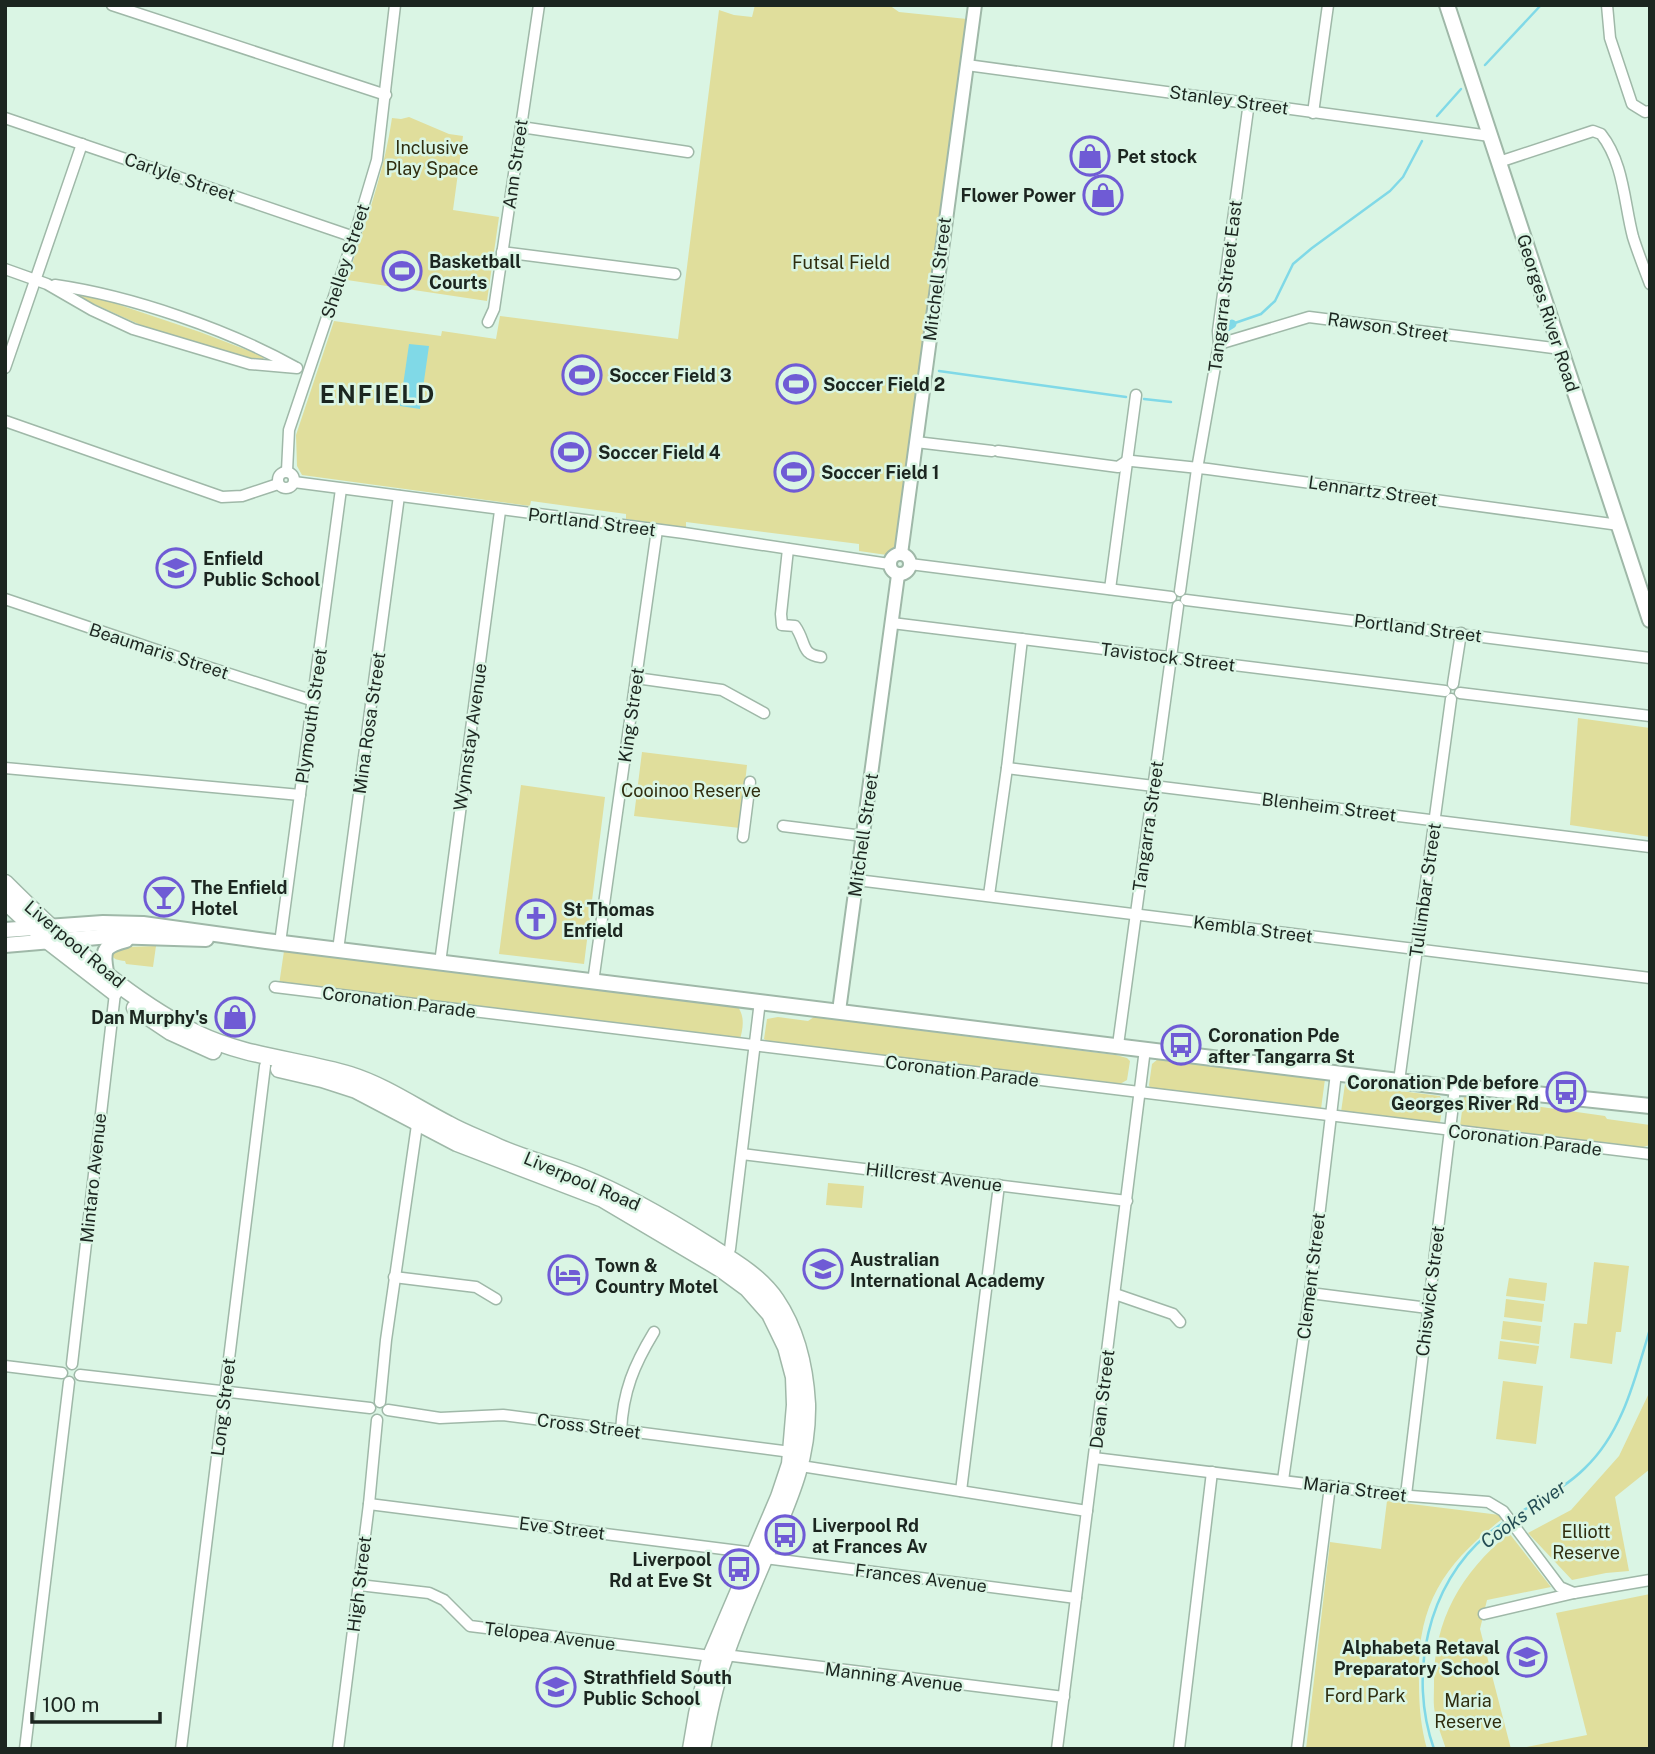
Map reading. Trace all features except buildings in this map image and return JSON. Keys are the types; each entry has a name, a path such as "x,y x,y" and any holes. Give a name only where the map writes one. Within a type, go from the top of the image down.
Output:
{"highway":[{"name":"Liverpool Road","path":"5,883 55,936 115,993 154,1022 192,1043 265,1066 323,1079 418,1115"},
{"name":"Liverpool Road","path":"5,901 33,928 55,936 153,1008 201,1035 244,1051 349,1075 381,1087 418,1115 482,1153 603,1199 756,1278 773,1295 797,1343 804,1369 807,1407 801,1466 790,1501 760,1556"},
{"name":"Liverpool Road","path":"691,1749 697,1714 718,1655 760,1556 791,1452 794,1387 786,1347 770,1314 724,1263"},
{"name":"Liverpool Road","path":"702,1749 718,1655"}],"main road":[{"name":"Georges River Road","path":"1447,5 1650,620"},
{"path":"5,945 55,936 103,923 143,923 263,941 1455,1088 1489,1089 1650,1106"},
{"path":"5,930 33,928"},
{"path":"55,936 263,941"},
{"path":"106,972 106,948 111,944 138,937"},
{"path":"1455,1088 1490,1096 1650,1115"}],"street":[{"path":"112,5 386,95"},
{"name":"Shelley Street","path":"287,471 289,430 354,237 380,148 395,5"},
{"name":"Ann Street","path":"488,322 494,309 539,5"},
{"name":"Mitchell Street","path":"906,559 916,442 975,5"},
{"path":"1313,113 1328,5"},
{"path":"1607,5 1610,38 1632,104 1645,112 1650,111"},
{"name":"Stanley Street","path":"967,65 1490,136"},
{"name":"Tangarra Street East","path":"1197,469 1219,344 1218,331 1249,102"},
{"name":"Carlyle Street","path":"5,118 354,237"},
{"path":"521,127 688,152"},
{"path":"1499,162 1593,131 1601,134 1614,155 1627,198 1633,237 1650,284"},
{"path":"5,368 82,144"},
{"path":"502,252 675,274"},
{"path":"5,270 47,284 92,310 133,329 250,364 297,368"},
{"path":"47,284 95,291 168,313 308,372"},
{"name":"Rawson Street","path":"1219,344 1308,317 1561,349"},
{"path":"1110,589 1136,395"},
{"path":"5,421 222,497 242,496 278,484 287,488 294,482 293,475 287,471 279,475 278,484"},
{"name":"Lennartz Street","path":"916,442 1116,466 1127,461 1197,469 1619,525"},
{"name":"Tangarra Street","path":"1118,1045 1197,469"},
{"name":"Portland Street","path":"294,482 889,564"},
{"name":"Plymouth Street","path":"280,943 341,489"},
{"name":"Mina Rosa Street","path":"338,950 399,496"},
{"name":"Wynnstay Avenue","path":"440,963 500,511"},
{"name":"King Street","path":"593,982 657,530"},
{"path":"788,548 782,625 796,626 806,651 810,655 821,657"},
{"path":"893,556 906,559 907,571 898,575 889,564 893,556"},
{"name":"Portland Street","path":"906,559 1179,599 1650,658"},
{"name":"Mitchell Street","path":"839,1011 898,575"},
{"name":"Beaumaris Street","path":"5,599 314,701"},
{"name":"Tavistock Street","path":"892,623 1650,716"},
{"name":"Tullimbar Street","path":"1399,1081 1461,633"},
{"path":"989,895 1023,639"},
{"path":"636,678 722,690 764,713"},
{"path":"5,768 300,795"},
{"name":"Blenheim Street","path":"1007,768 1650,846"},
{"path":"743,837 750,782"},
{"path":"783,827 863,836"},
{"name":"Kembla Street","path":"857,880 1650,978"},
{"name":"Coronation Parade","path":"275,987 1650,1154"},
{"name":"Mintaro Avenue","path":"72,1364 115,993"},
{"path":"724,1263 730,1249 760,1002"},
{"name":"Dean Street","path":"1057,1749 1145,1049"},
{"name":"Long Street","path":"181,1749 265,1066"},
{"name":"Clement Street","path":"1283,1480 1310,1293 1335,1073"},
{"name":"Chiswick Street","path":"1406,1495 1455,1088"},
{"path":"380,1402 394,1277 418,1115"},
{"name":"Hillcrest Avenue","path":"742,1154 1126,1201"},
{"path":"961,1491 999,1185"},
{"path":"394,1277 476,1287 496,1298"},
{"path":"1310,1293 1428,1308"},
{"path":"1115,1294 1173,1314 1180,1322"},
{"path":"621,1431 632,1369 654,1332"},
{"path":"5,1366 66,1378 75,1381 80,1375 79,1369 72,1364 64,1368 66,1378 25,1749"},
{"path":"80,1375 370,1408"},
{"path":"380,1402 385,1404 388,1410 384,1418 377,1420 372,1416 370,1408 374,1403 380,1402"},
{"name":"Cross Street","path":"388,1410 440,1418 503,1415 791,1452"},
{"name":"High Street","path":"338,1749 377,1420"},
{"name":"Maria Street","path":"1094,1458 1488,1503 1503,1511 1560,1587 1574,1593"},
{"path":"801,1466 1087,1511"},
{"path":"1179,1749 1212,1472"},
{"path":"1297,1749 1330,1486"},
{"name":"Eve Street","path":"369,1504 760,1556"},
{"name":"Frances Avenue","path":"760,1556 1076,1598"},
{"path":"1485,1614 1574,1593 1650,1580"},
{"name":"Telopea Avenue","path":"359,1585 429,1593 444,1600 471,1626 718,1655"},
{"name":"Manning Avenue","path":"718,1655 1064,1697"}],"green space":[{"name":"Futsal Field","path":"755,5 889,5 899,12 967,19 895,546 887,555 859,551 859,544 686,522 686,528 626,519 626,514 531,501 530,506 302,475 297,466 296,435 334,321 441,336 442,331 496,339 500,316 678,339 719,10 752,17"},
{"name":"Inclusive Play Space","path":"409,117 449,134 463,136 453,210 499,217 487,301 347,280 379,180 392,118"},
{"path":"70,293 90,295 200,332 265,357 260,362 145,327"},
{"path":"1578,718 1650,728 1650,837 1570,825"},
{"name":"Cooinoo Reserve","path":"642,752 747,765 740,828 634,816"},
{"path":"521,785 605,797 584,964 499,954"},
{"path":"156,946 153,967 126,964 125,961 114,958 111,952 126,947"},
{"path":"284,951 738,1007 742,1031 740,1039 279,985"},
{"path":"778,1017 808,1021 814,1017 1116,1055 1130,1061 1127,1080 1120,1084 769,1042 764,1039 767,1019"},
{"path":"1158,1059 1325,1079 1321,1109 1151,1090 1149,1085 1152,1064"},
{"path":"1345,1084 1440,1096 1443,1103 1440,1123 1341,1112"},
{"path":"1464,1096 1650,1125 1650,1145 1643,1147 1460,1126"},
{"path":"828,1183 864,1186 862,1208 826,1205"},
{"path":"1594,1262 1629,1266 1621,1332 1616,1332 1612,1364 1570,1358 1574,1323 1587,1324"},
{"path":"1509,1278 1547,1283 1545,1301 1506,1296"},
{"path":"1506,1299 1544,1304 1542,1322 1504,1317"},
{"path":"1503,1321 1541,1326 1539,1344 1501,1339"},
{"path":"1500,1341 1539,1346 1536,1364 1498,1359"},
{"path":"1503,1381 1543,1386 1536,1444 1496,1439"},
{"name":"Elliott Reserve","path":"1650,1391 1650,1469 1615,1497 1629,1571 1572,1580 1528,1533 1571,1510 1619,1456"},
{"name":"Ford Park","path":"1387,1501 1500,1515 1502,1519 1481,1536 1449,1571 1428,1610 1419,1656 1421,1717 1427,1749 1306,1749 1330,1542 1381,1549"},
{"name":"Maria Reserve","path":"1509,1533 1551,1587 1487,1600 1480,1629 1511,1749 1446,1749 1434,1710 1438,1640 1444,1620 1463,1582 1476,1565"},
{"path":"1650,1594 1650,1749 1517,1749 1587,1735 1556,1613"}],"water":[{"path":"409,344 429,346 420,409 400,406"}],"waterway":[{"path":"1485,65 1541,5"},
{"path":"1437,116 1461,89"},
{"path":"1232,324 1261,314 1275,301 1293,264 1390,191 1403,177 1422,141"},
{"path":"1227,327 1232,324"},
{"path":"939,371 1126,397"},
{"path":"1144,399 1171,402"},
{"name":"Cooks River","path":"1434,1749 1426,1721 1424,1662 1428,1633 1450,1578 1467,1555 1488,1534 1562,1487 1598,1454 1626,1403 1650,1329"}],"place":[{"name":"Pet stock","path":"1090,156"},
{"name":"Flower Power","path":"1103,195"},
{"name":"Basketball Courts","path":"402,271"},
{"name":"Soccer Field 3","path":"582,375"},
{"name":"Soccer Field 2","path":"796,384"},
{"name":"Soccer Field 4","path":"571,452"},
{"name":"Soccer Field 1","path":"794,472"},
{"name":"Enfield Public School","path":"176,568"},
{"name":"The Enfield Hotel","path":"164,897"},
{"name":"St Thomas Enfield","path":"536,919"},
{"name":"Dan Murphy's","path":"235,1017"},
{"name":"Coronation Pde after Tangarra St","path":"1181,1045"},
{"name":"Coronation Pde before Georges River Rd","path":"1566,1092"},
{"name":"Australian International Academy","path":"823,1269"},
{"name":"Town & Country Motel","path":"568,1275"},
{"name":"Liverpool Rd at Frances Av","path":"785,1535"},
{"name":"Liverpool Rd at Eve St","path":"739,1569"},
{"name":"Alphabeta Retaval Preparatory School","path":"1527,1657"},
{"name":"Strathfield South Public School","path":"556,1687"}],"district":[{"name":"ENFIELD","path":"378,394"}]}
